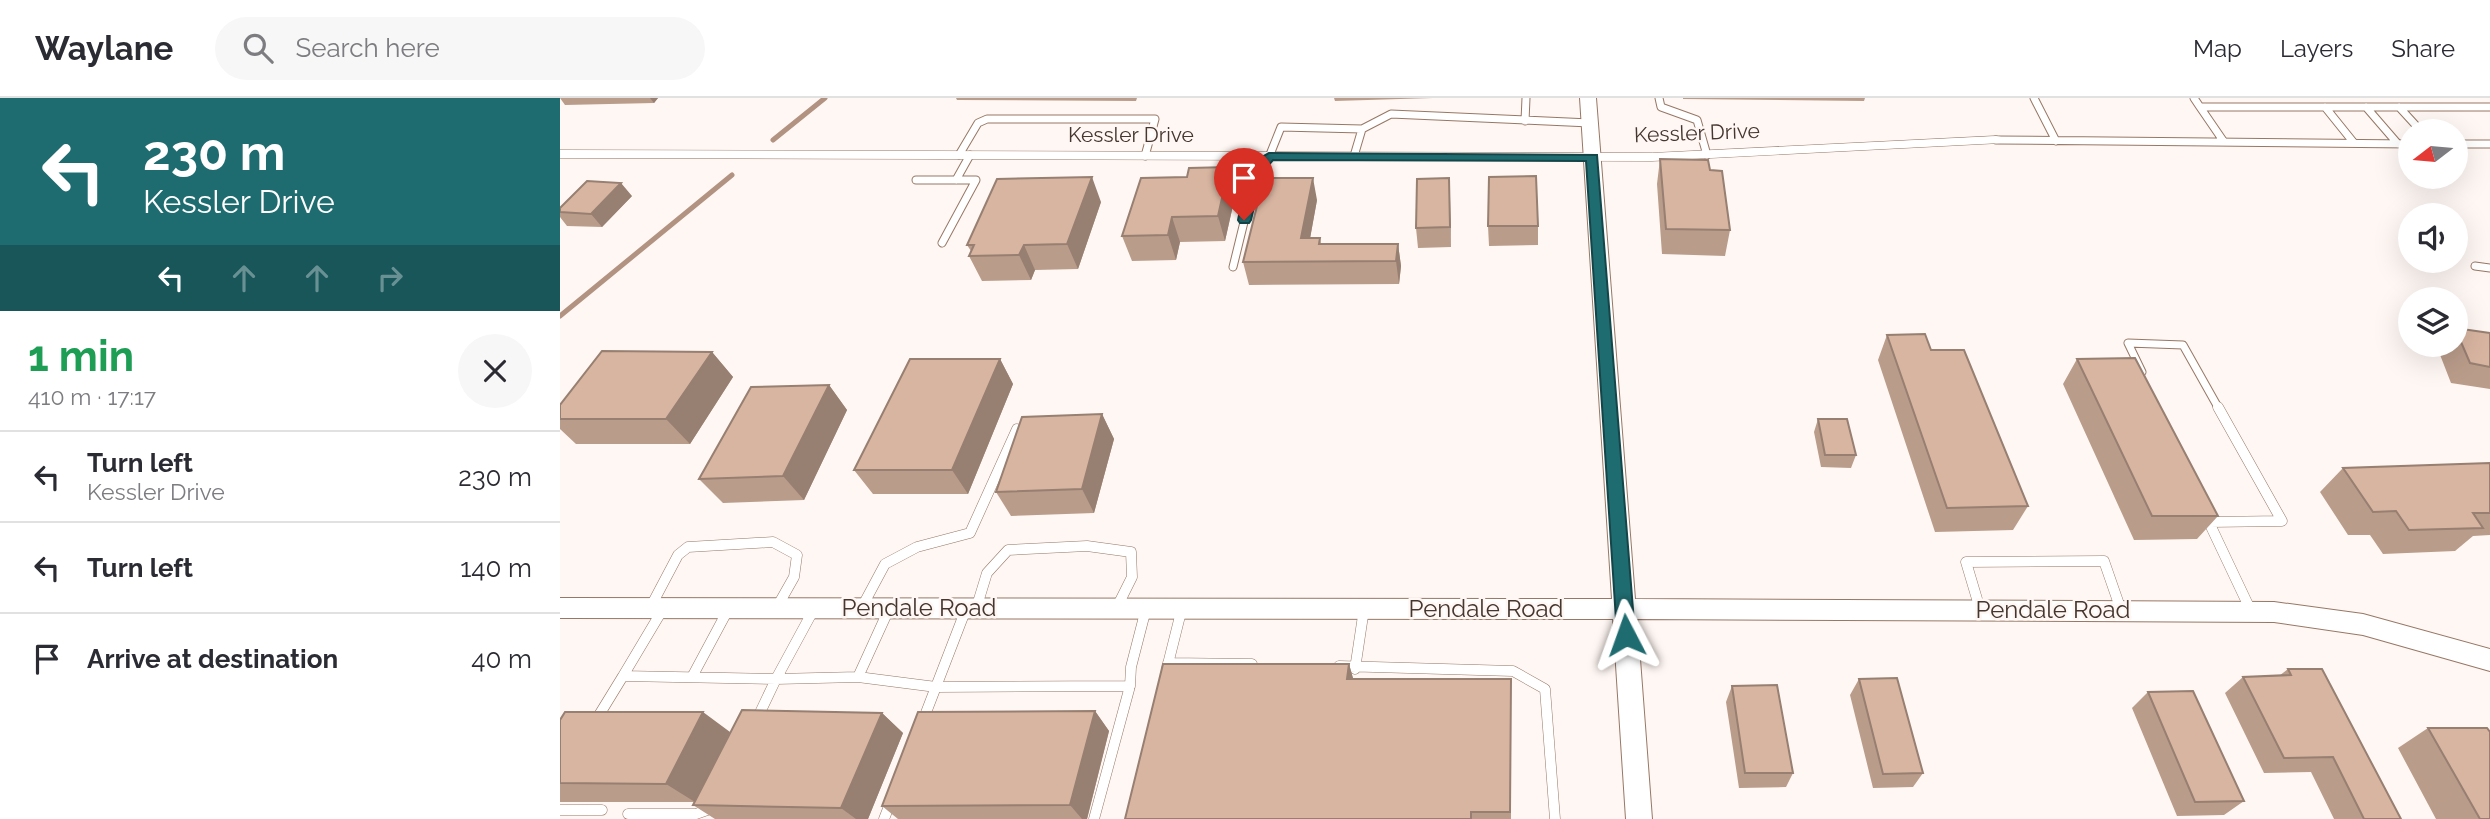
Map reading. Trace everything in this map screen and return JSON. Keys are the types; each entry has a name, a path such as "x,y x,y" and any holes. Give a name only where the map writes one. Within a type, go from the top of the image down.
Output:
{"street":[{"path":"1588,98 1639,819"},
{"name":"Kessler Drive","path":"560,154 1592,157 1707,155 1996,140"},
{"name":"Pendale Road","path":"560,608 1146,607 2252,612 2286,613 2341,621 2445,645 2490,660"}],"lane":[{"path":"1525,121 1526,98"},
{"path":"1660,98 1661,107 1697,120 1707,155"},
{"path":"2034,98 2056,141"},
{"path":"2194,98 2224,142"},
{"path":"2200,107 2490,107"},
{"path":"2325,107 2354,143"},
{"path":"2366,107 2398,144"},
{"path":"2399,107 2410,119"},
{"path":"1233,267 1256,173 1269,157 1281,127 1362,129 1391,114 1590,123"},
{"path":"957,180 978,123 987,118 1155,119 1144,156"},
{"path":"1354,156 1362,129"},
{"path":"1996,140 2398,144"},
{"path":"2468,144 2490,144"},
{"path":"916,180 976,180 942,243"},
{"path":"2475,266 2490,268"},
{"path":"2149,387 2128,343 2183,345 2282,521 2210,523"},
{"path":"862,608 885,564 917,547 970,533 1017,429"},
{"path":"2204,510 2252,612"},
{"path":"590,729 623,676 657,608 678,555 688,547 773,542 796,555 794,577 776,608"},
{"path":"917,735 987,573 1008,550 1087,546 1131,552 1132,577 1116,608"},
{"path":"1980,610 1966,562 2104,561 2121,610"},
{"path":"1094,819 1130,686 1131,667 1146,607"},
{"path":"692,677 729,608"},
{"path":"748,737 815,608"},
{"path":"858,677 889,608"},
{"path":"1165,676 1182,608"},
{"path":"1355,669 1364,609"},
{"path":"1168,663 1265,664"},
{"path":"1321,665 1355,669 1513,671 1545,689 1555,819"},
{"path":"623,676 776,679 858,677 936,687 1130,686"},
{"path":"884,819 893,795"},
{"path":"628,814 714,813 720,796"},
{"path":"560,810 602,810"}],"building":[{"path":"1660,159 1708,160 1710,170 1722,171 1730,230 1666,229"},
{"path":"1229,167 1218,216 1172,217 1168,235 1122,236 1141,178 1187,177 1189,168"},
{"path":"1536,176 1538,226 1488,226 1489,177"},
{"path":"1092,177 1067,244 1024,245 1019,255 969,256 974,245 967,245 997,179"},
{"path":"1264,178 1313,178 1301,238 1320,238 1319,244 1398,244 1396,261 1243,262"},
{"path":"1449,178 1450,227 1416,228 1417,179"},
{"path":"587,181 621,183 591,214 560,212 560,208"},
{"path":"2468,330 2490,333 2490,367 2470,363 2467,357"},
{"path":"1925,334 1931,350 1964,350 2028,506 1947,508 1887,335"},
{"path":"602,351 712,352 666,419 560,419 560,405"},
{"path":"2135,358 2218,516 2152,516 2077,359"},
{"path":"910,359 1000,359 952,470 854,470"},
{"path":"829,385 783,476 699,479 751,387"},
{"path":"1102,414 1082,489 996,492 1022,417"},
{"path":"1818,419 1847,419 1856,455 1825,455"},
{"path":"2490,463 2490,513 2473,513 2483,528 2409,530 2396,511 2373,512 2343,468"},
{"path":"1163,664 1349,664 1347,679 1511,679 1510,812 1471,812 1471,819 1125,819"},
{"path":"2288,669 2322,669 2401,819 2364,819 2333,757 2284,758 2243,677 2291,675"},
{"path":"1897,678 1923,773 1883,774 1859,679"},
{"path":"1777,685 1793,773 1745,773 1732,686"},
{"path":"2193,691 2244,801 2195,802 2148,692"},
{"path":"742,710 882,713 841,808 693,805"},
{"path":"1095,711 1070,805 882,806 918,712"},
{"path":"565,712 703,712 666,784 560,783 560,720"},
{"path":"2428,728 2487,728 2490,732 2490,819 2480,819"}],"waterway":[{"path":"773,140 825,98"},
{"path":"560,316 732,175"}],"route":[{"path":"1244,220 1256,173 1269,157 1592,157 1626,635"}]}
